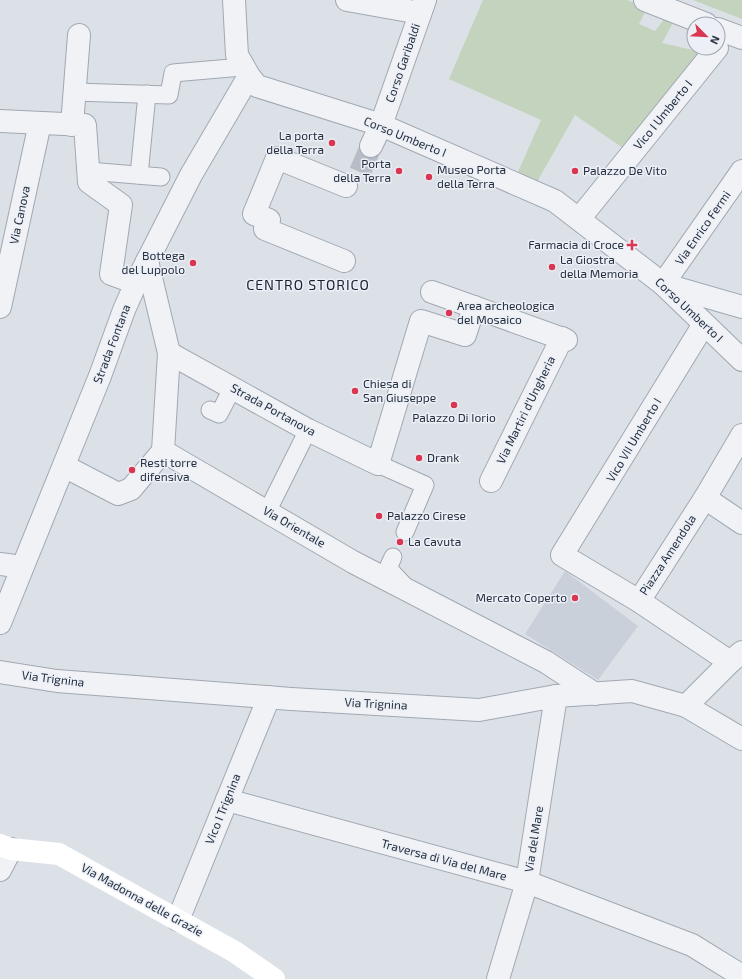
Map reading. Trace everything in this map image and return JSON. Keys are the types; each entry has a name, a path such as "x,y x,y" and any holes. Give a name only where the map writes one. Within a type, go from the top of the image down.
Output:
{"main road":[{"name":"Via Madonna delle Grazie","path":"5,847 59,854 235,952 274,979"}],"street":[{"path":"74,92 169,95 172,74 246,71 237,56 234,0"},
{"path":"347,0 422,7"},
{"path":"650,1 687,16"},
{"name":"Corso Garibaldi","path":"371,146 381,125 422,7"},
{"path":"72,124 79,35"},
{"name":"Vico I Umberto I","path":"579,219 711,56"},
{"name":"Corso Umberto I","path":"246,71 258,86 381,125 555,201 663,284 742,360"},
{"name":"Strada Fontana","path":"0,623 136,283 246,71"},
{"path":"139,175 147,94"},
{"path":"0,121 85,125 89,182 121,205 111,274 136,283"},
{"name":"Via Canova","path":"0,307 40,123"},
{"path":"344,261 266,229 269,220 254,214 277,158 346,186"},
{"path":"88,171 161,177"},
{"name":"Via Enrico Fermi","path":"663,284 742,171"},
{"path":"64,466 118,494 131,489 163,452 169,354 147,261"},
{"path":"663,284 742,307"},
{"path":"405,532 425,485 378,464 421,321 465,335 474,307 432,292"},
{"name":"Via Martiri d'Ungheria","path":"474,307 564,339 491,481"},
{"name":"Vico VII Umberto I","path":"639,601 562,555 704,324"},
{"name":"Strada Portanova","path":"169,354 308,430 378,464"},
{"path":"210,410 219,414 232,389"},
{"path":"267,512 308,430"},
{"name":"Piazza Amendola","path":"686,706 736,657 639,601 705,498 742,435"},
{"name":"Via Orientale","path":"163,452 353,562 546,662 595,694"},
{"path":"705,498 742,523"},
{"path":"393,557 388,568 408,590"},
{"path":"0,564 22,567"},
{"name":"Via Trignina","path":"0,672 57,681 269,697 479,710 556,696 632,691 686,706 742,739"},
{"name":"Via del Mare","path":"498,979 527,882 556,696"},
{"name":"Vico I Trignina","path":"178,920 269,697"},
{"name":"Traversa di Via del Mare","path":"227,800 527,882 692,944 742,976"},
{"path":"0,870 5,847"}],"shaded area":[{"name":"Mercato Coperto","path":"565,571 638,626 598,680 525,634"}],"green space":[{"path":"483,0 627,0 647,8 639,24 655,31 666,17 675,19 662,43 686,48 686,56 703,56 623,148 575,115 537,182 518,172 541,120 449,79"},
{"path":"693,0 742,0 742,19"}],"tunnel":[{"path":"360,172 371,146"}],"place":[{"name":"La porta della Terra","path":"332,143"},
{"name":"Porta della Terra","path":"399,171"},
{"name":"Palazzo De Vito","path":"575,171"},
{"name":"Museo Porta della Terra","path":"429,177"},
{"name":"Farmacia di Croce","path":"632,245"},
{"name":"Bottega del Luppolo","path":"193,263"},
{"name":"La Giostra della Memoria","path":"552,267"},
{"name":"Area archeologica del Mosaico","path":"449,313"},
{"name":"Chiesa di San Giuseppe","path":"355,391"},
{"name":"Palazzo Di Iorio","path":"454,405"},
{"name":"Drank","path":"419,458"},
{"name":"Resti torre difensiva","path":"132,470"},
{"name":"Palazzo Cirese","path":"379,516"},
{"name":"La Cavuta","path":"400,542"},
{"name":"Mercato Coperto","path":"575,598"}],"district":[{"name":"CENTRO STORICO","path":"308,285"}]}
